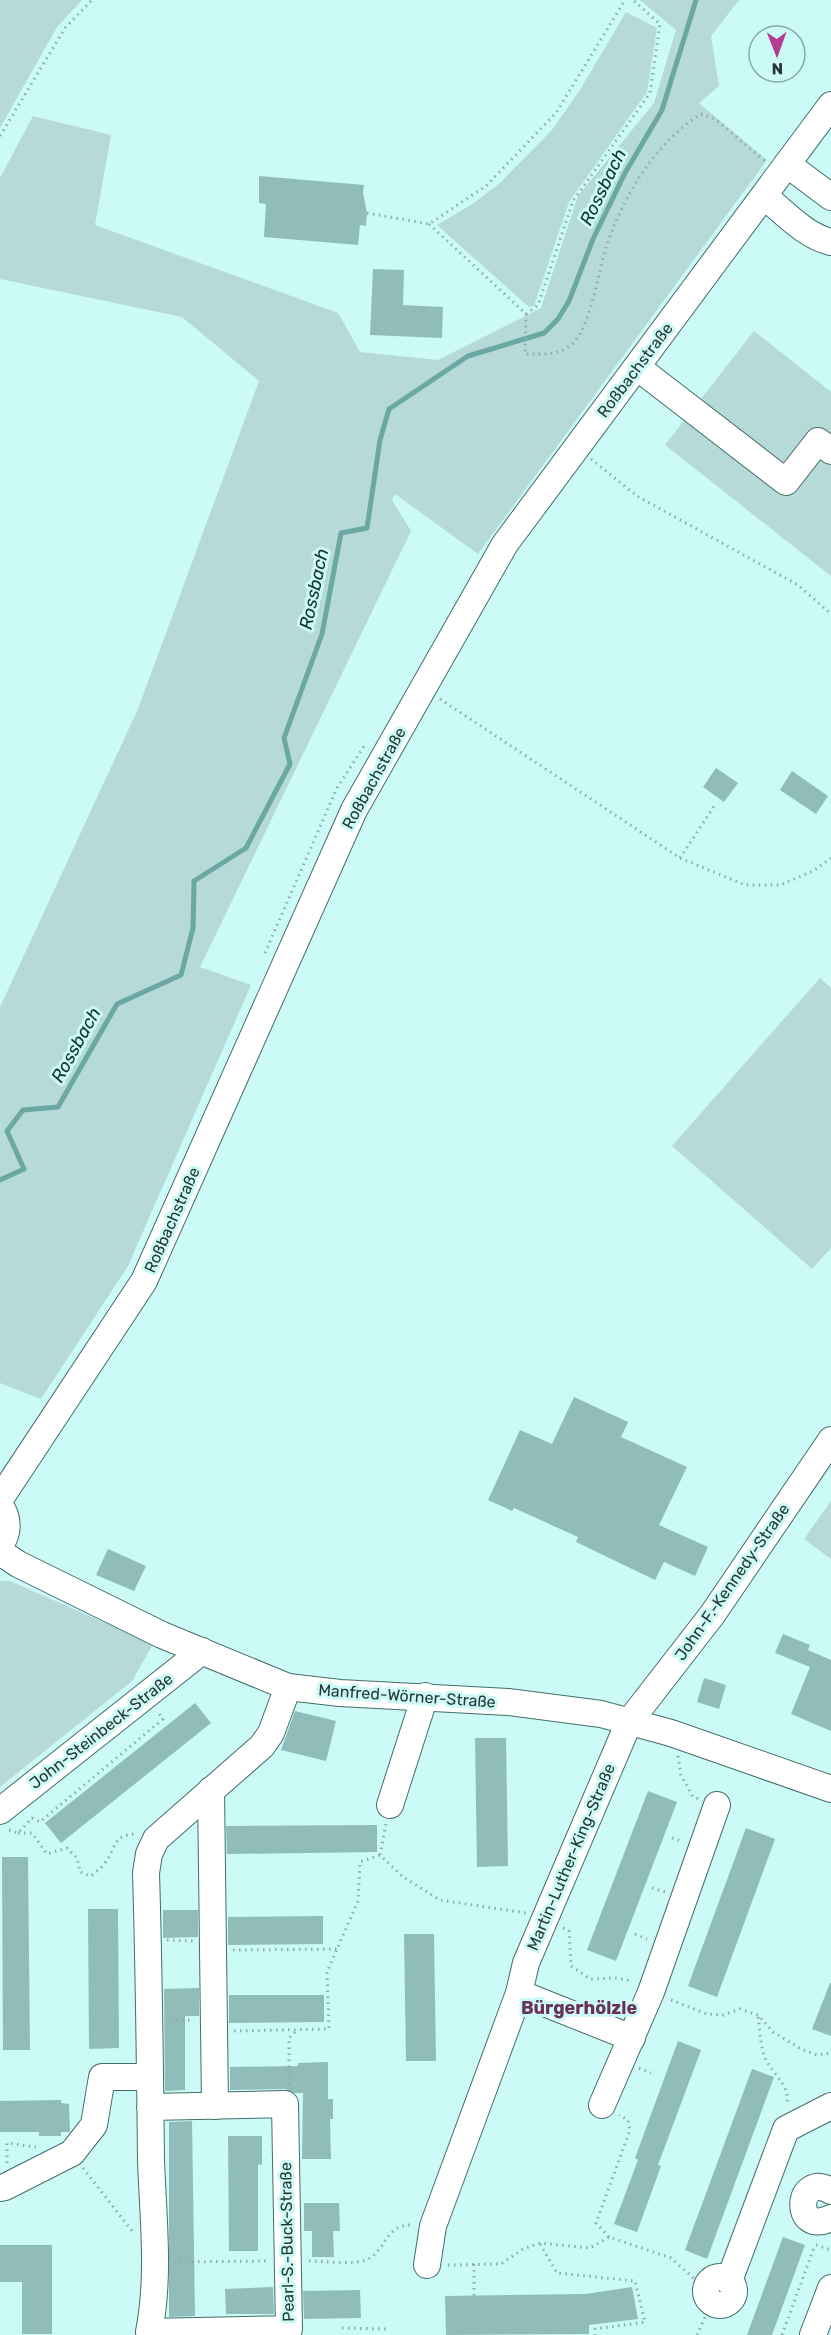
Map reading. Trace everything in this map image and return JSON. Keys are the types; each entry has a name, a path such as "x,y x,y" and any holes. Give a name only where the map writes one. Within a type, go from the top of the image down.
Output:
{"street":[{"name":"Roßbachstraße","path":"0,1499 144,1281 354,810 506,544 764,196 778,164 831,105"},
{"path":"778,164 831,197"},
{"path":"764,196 803,228 822,240 831,242"},
{"path":"637,367 786,482 818,441 831,451"},
{"name":"John-F.-Kennedy-Straße","path":"629,1722 715,1611 831,1440"},
{"path":"0,1506 7,1521 6,1532 0,1545"},
{"name":"Manfred-Wörner-Straße","path":"0,1552 18,1564 144,1626 288,1687 340,1693 425,1696 565,1708 629,1722 681,1737 831,1789"},
{"name":"John-Steinbeck-Straße","path":"0,1811 202,1651"},
{"path":"153,1845 156,1839 262,1746 271,1733 288,1687"},
{"path":"390,1805 425,1696"},
{"name":"Martin-Luther-King-Straße","path":"427,2265 433,2226 519,1993 526,1964 629,1722"},
{"path":"211,1790 215,2106"},
{"path":"602,2105 619,2061 632,2038 651,1992 717,1805"},
{"name":"Pearl-S.-Buck-Straße","path":"153,1845 146,1873 154,2262 154,2306 149,2332 289,2329 285,2104"},
{"path":"519,1993 632,2038"},
{"path":"0,2187 5,2187 72,2153 94,2125 102,2077 150,2077"},
{"path":"150,2107 285,2104"},
{"path":"716,2291 786,2129 831,2106"},
{"path":"829,2185 809,2191 802,2201 802,2207 813,2221 831,2219"},
{"path":"813,2335 831,2288"}],"path":[{"path":"0,136 65,28 92,0"},
{"path":"429,224 486,186 556,113 625,0"},
{"path":"526,314 538,305 573,201 650,93 660,24 633,0"},
{"path":"367,213 429,224 526,314 525,354 556,354 574,342 586,322 607,245 623,206 651,160 688,122 701,114 715,119 778,164"},
{"path":"577,448 637,496 798,585 831,614"},
{"path":"423,688 680,858 745,885 780,885 813,871 831,858"},
{"path":"680,858 715,805"},
{"path":"18,1833 32,1818 39,1822 163,1719"},
{"path":"681,1737 677,1755 681,1775 693,1797 717,1805"},
{"path":"380,1856 390,1805"},
{"path":"0,1828 18,1833 32,1833 47,1854 67,1848 77,1858 80,1872 91,1876 105,1864 117,1840 126,1835 137,1834 153,1845"},
{"path":"380,1856 403,1877 440,1900 524,1912 569,1931 571,1966 590,1979 615,1978 632,1981 651,1992 707,2014 723,2015 741,2010 758,2015 773,2032 801,2049 817,2055 831,2053"},
{"path":"150,2021 297,2030 329,2029 327,1972 358,1900 360,1862 380,1856"},
{"path":"148,1940 213,1946 338,1949"},
{"path":"758,2015 763,2052 768,2066 782,2082 788,2096 785,2113 786,2129"},
{"path":"285,2104 290,2098 289,2038 297,2030"},
{"path":"602,2105 628,2120 630,2130 596,2223 609,2237 671,2258 716,2291 697,2335"},
{"path":"72,2153 154,2262 363,2261 372,2257 393,2230 403,2225 433,2226"},
{"path":"427,2265 501,2264 523,2249 540,2243 590,2248 609,2237"},
{"path":"540,2243 557,2273 635,2281 645,2322 595,2329 595,2335"},
{"path":"782,2335 815,2245"},
{"path":"474,2265 474,2296"},
{"path":"342,2328 388,2329"}],"shaded area":[{"path":"0,0 82,0 57,27 0,128"},
{"path":"640,0 739,0 711,36 719,86 699,103 767,160 478,554 395,494 392,500 411,531 200,967 251,985 128,1266 41,1399 0,1383 0,1007 138,709 259,381 182,317 0,279 0,178 33,116 111,135 95,225 338,313 360,352 438,360 541,308 578,196 654,103 676,30"},
{"path":"626,12 657,28 647,92 569,202 534,306 529,307 437,225 474,203 501,182 552,130 580,90"},
{"path":"754,331 831,392 831,576 665,445"},
{"path":"820,978 831,988 831,1248 812,1269 672,1146"},
{"path":"831,1501 831,1559 804,1539"},
{"path":"0,1581 10,1581 153,1644 132,1681 0,1787"}],"building":[{"path":"259,176 364,185 366,226 360,225 358,245 264,237 266,204 259,203"},
{"path":"373,269 404,270 403,305 443,307 442,338 370,335"},
{"path":"716,768 738,783 724,802 703,787"},
{"path":"792,771 828,796 816,814 780,790"},
{"path":"574,1397 628,1422 621,1437 687,1467 659,1525 708,1547 695,1576 664,1562 655,1580 576,1542 578,1537 514,1508 512,1511 488,1500 520,1430 552,1444"},
{"path":"108,1549 146,1566 134,1591 96,1575"},
{"path":"783,1634 810,1645 808,1650 831,1660 831,1731 791,1714 810,1667 775,1653"},
{"path":"704,1678 726,1685 719,1709 697,1702"},
{"path":"195,1703 211,1723 61,1843 45,1823"},
{"path":"295,1711 336,1721 326,1761 281,1750"},
{"path":"475,1738 506,1738 508,1866 477,1867"},
{"path":"648,1791 677,1802 616,1961 587,1950"},
{"path":"377,1825 377,1852 227,1854 226,1826"},
{"path":"746,1828 775,1839 717,1997 688,1986"},
{"path":"2,1857 28,1857 30,2050 3,2050"},
{"path":"88,1909 118,1909 119,2048 89,2049"},
{"path":"163,1910 198,1910 198,1937 163,1938"},
{"path":"323,1916 323,1944 228,1945 228,1917"},
{"path":"404,1934 434,1934 436,2061 406,2061"},
{"path":"831,1983 831,2036 812,2029"},
{"path":"199,1988 199,2016 185,2016 185,2090 165,2091 164,1989"},
{"path":"229,1995 324,1995 324,2022 229,2023"},
{"path":"678,2041 701,2050 658,2165 661,2166 637,2232 614,2224 638,2160 635,2158"},
{"path":"328,2062 328,2099 333,2099 333,2119 330,2119 331,2159 302,2159 303,2093 294,2093 285,2089 230,2090 230,2067 298,2066 298,2063"},
{"path":"752,2069 774,2077 707,2259 685,2250"},
{"path":"61,2100 61,2103 69,2104 70,2132 61,2132 61,2136 39,2136 39,2132 0,2132 0,2101"},
{"path":"192,2121 195,2316 169,2317 169,2122"},
{"path":"228,2136 262,2136 262,2165 258,2164 258,2251 229,2251"},
{"path":"304,2203 339,2203 340,2231 333,2231 334,2257 312,2257 312,2231 304,2231"},
{"path":"783,2237 805,2245 772,2335 747,2335"},
{"path":"0,2245 52,2245 52,2334 22,2334 22,2282 0,2282"},
{"path":"273,2287 274,2314 226,2314 225,2289"},
{"path":"632,2287 638,2319 589,2325 589,2334 446,2335 445,2296 586,2294"},
{"path":"360,2290 361,2318 304,2319 303,2291"}],"waterway":[{"name":"Rossbach","path":"0,1180 24,1169 7,1131 23,1110 58,1107 117,1004 181,975 193,928 194,881 246,848 290,764 284,738 322,634 341,533 367,528 380,440 389,409 468,356 544,333 558,319 569,301 593,239 625,173 662,110 696,0"}],"district":[{"name":"Bürgerhölzle","path":"579,2008"}]}
